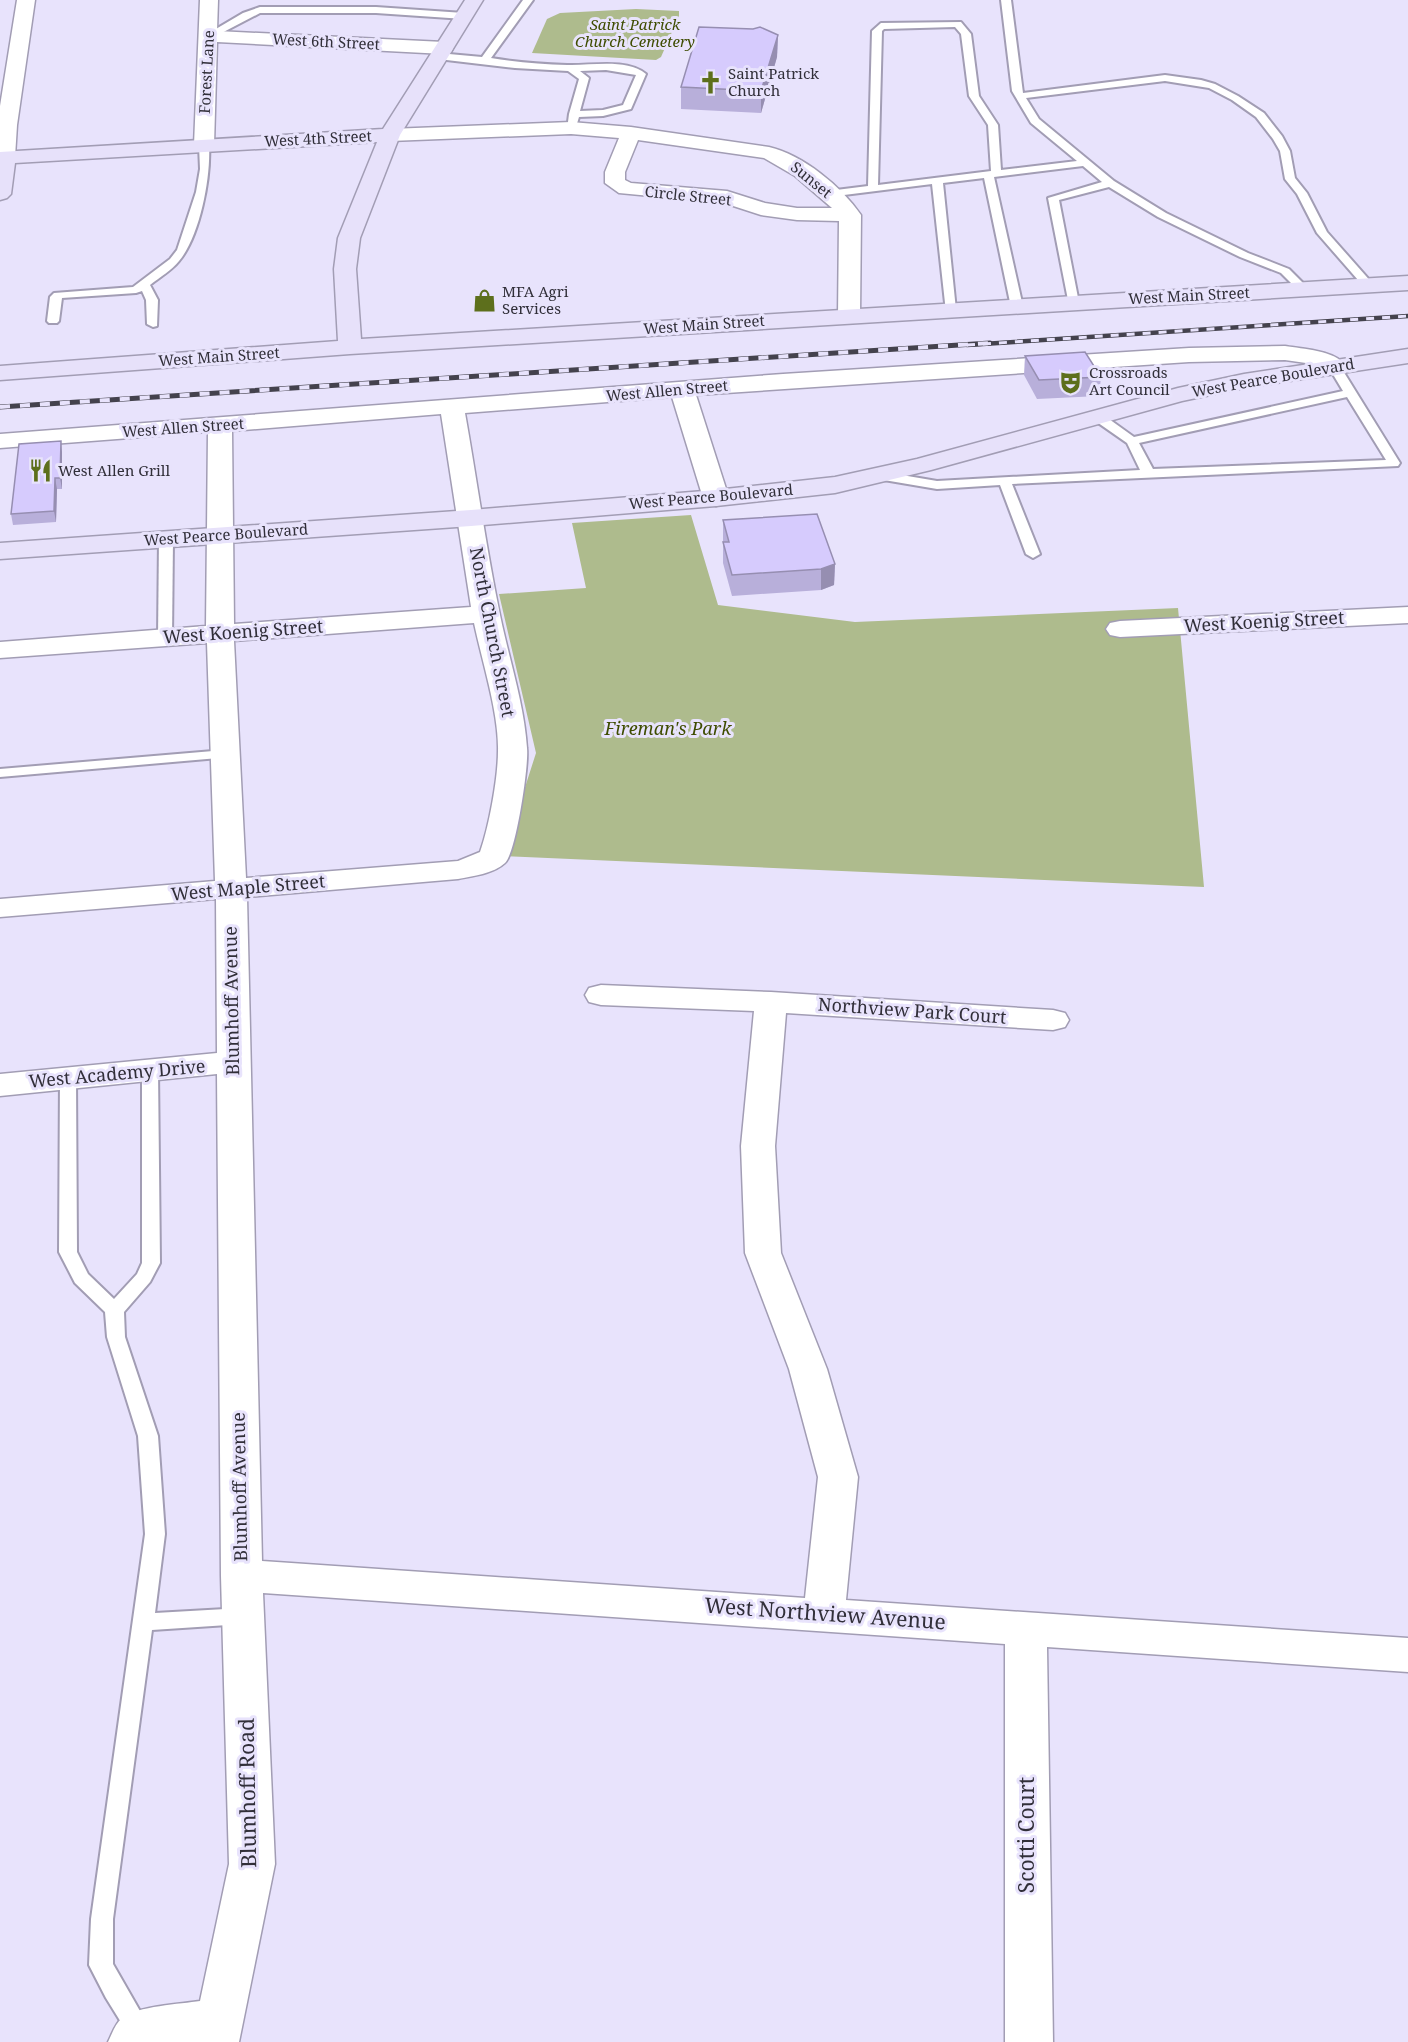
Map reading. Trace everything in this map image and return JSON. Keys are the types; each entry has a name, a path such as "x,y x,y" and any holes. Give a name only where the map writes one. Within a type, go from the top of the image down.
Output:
{"street":[{"path":"1,183 5,157 3,125 7,74 26,0"},
{"name":"Forest Lane","path":"204,145 209,0"},
{"path":"350,347 345,269 349,238 390,135 469,8"},
{"name":"West 6th Street","path":"209,36 441,52"},
{"name":"West 4th Street","path":"5,157 390,135 573,121 631,133"},
{"name":"Sunset","path":"631,133 769,153 786,159 849,215"},
{"name":"Circle Street","path":"631,133 615,172 615,183 626,189 727,197 761,209 797,214 849,215"},
{"path":"849,215 849,316"},
{"name":"West Main Street","path":"0,373 350,347 1408,283"},
{"name":"West Allen Street","path":"0,441 783,381 1189,355 1285,353 1311,357 1334,366"},
{"name":"West Pearce Boulevard","path":"0,551 471,518 716,498 835,484 878,475 1178,395 1334,366 1408,356"},
{"path":"682,390 716,498"},
{"name":"North Church Street","path":"452,407 486,614 509,718 513,751 501,835 494,857"},
{"name":"Blumhoff Avenue","path":"220,425 220,634 231,889 243,1596"},
{"name":"West Koenig Street","path":"0,650 486,614"},
{"name":"West Koenig Street","path":"1120,629 1408,615"},
{"name":"West Maple Street","path":"0,908 458,870 480,865 494,857"},
{"name":"Northview Park Court","path":"600,995 771,1002 1053,1020"},
{"path":"771,1002 758,1146 763,1253 808,1369 838,1477 824,1614"},
{"name":"West Academy Drive","path":"0,1084 233,1062"},
{"name":"West Northview Avenue","path":"243,1596 824,1614 1408,1655"},
{"name":"Blumhoff Road","path":"217,2030 252,1864 243,1596"},
{"name":"Scotti Court","path":"1026,1628 1029,2042"},
{"path":"136,2037 217,2030"}],"lane":[{"path":"485,60 512,26 528,0"},
{"path":"1006,0 1017,91 1035,121 1110,183 1162,215 1244,255 1286,271 1302,289"},
{"path":"209,36 221,32 247,12 260,10 469,8"},
{"path":"873,188 877,31 880,26 958,24 966,34 974,96 993,125 992,174 1017,307"},
{"path":"441,52 515,65 612,69 635,71 641,74 627,107 573,121 584,78 570,68"},
{"path":"1020,96 1165,78 1198,81 1235,98 1260,115 1278,138 1285,151 1290,179 1302,193 1322,233 1369,286"},
{"path":"53,321 58,295 136,290 174,261 182,250 201,192 205,169 204,145"},
{"path":"828,194 1083,163"},
{"path":"937,180 950,310"},
{"path":"1073,303 1053,198 1110,183"},
{"path":"145,285 152,300 153,324"},
{"path":"878,475 937,486 1394,463 1334,366"},
{"path":"1132,441 1350,393"},
{"path":"1098,417 1132,441 1149,474"},
{"path":"1005,482 1033,554"},
{"path":"165,638 166,539"},
{"path":"0,773 225,754"},
{"path":"136,2037 101,1965 102,1919 154,1534 155,1515 148,1436 116,1336 114,1321 115,1310 144,1277 151,1263 150,1070"},
{"path":"68,1078 68,1252 84,1285 115,1310"},
{"path":"142,1622 243,1596"}],"green space":[{"name":"Saint Patrick Church Cemetery","path":"636,9 679,11 679,16 661,57 656,60 532,53 547,19 560,13"},
{"name":"Fireman's Park","path":"691,515 718,605 855,622 1178,608 1204,887 503,856 536,753 499,594 586,588 572,523"}],"building":[{"path":"699,27 753,29 760,27 778,35 761,91 681,87"},
{"path":"1085,352 1101,377 1039,380 1025,356"},
{"path":"61,441 60,478 55,478 54,511 11,514 19,444"},
{"path":"817,514 835,564 821,569 732,575 723,542 729,542 723,520"}],"railway":[{"path":"967,345 1408,316"},
{"path":"0,407 990,343"}],"place":[{"name":"Saint Patrick Church","path":"710,83"},
{"name":"MFA Agri Services","path":"484,301"},
{"name":"Crossroads Art Council","path":"1071,382"},
{"name":"West Allen Grill","path":"40,471"}]}
